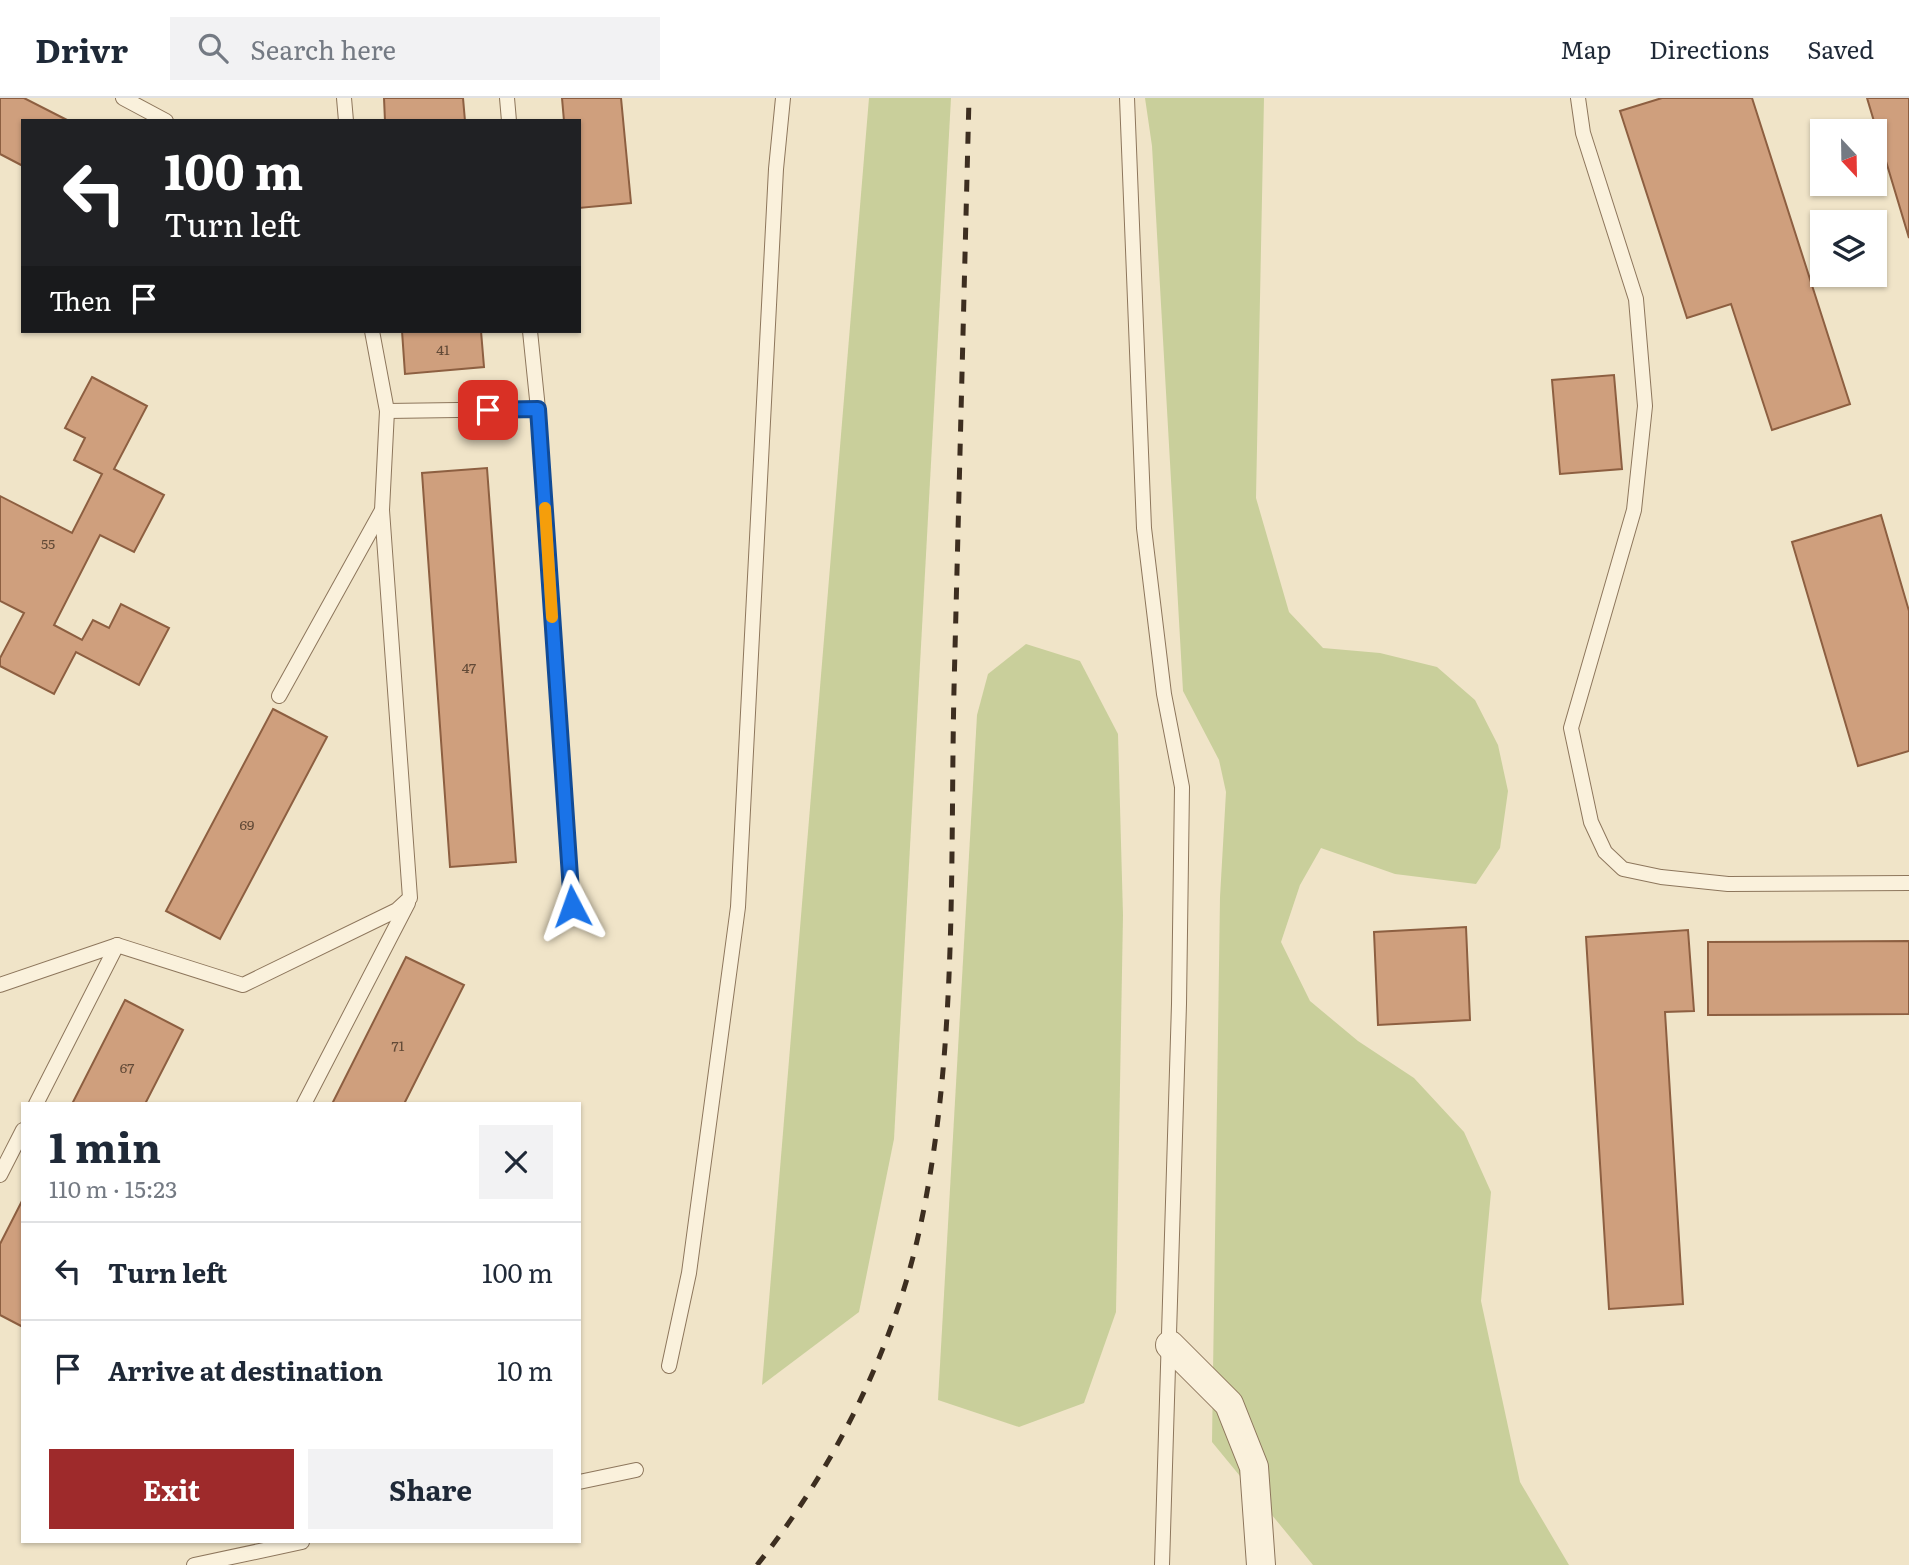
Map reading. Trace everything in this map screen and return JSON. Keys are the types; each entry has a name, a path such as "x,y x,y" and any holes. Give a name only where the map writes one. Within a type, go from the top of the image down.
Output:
{"street":[{"path":"1170,1345 1229,1404 1254,1467 1261,1565"}],"lane":[{"path":"123,98 162,119"},
{"path":"344,98 346,119"},
{"path":"507,98 509,119"},
{"path":"669,1366 689,1273 738,907 776,169 783,98"},
{"path":"1127,98 1144,528 1164,694 1182,787 1170,1345 1162,1565"},
{"path":"1578,98 1583,133 1636,299 1645,405 1634,510 1571,728 1591,822 1605,852 1623,869 1661,877 1728,884 1909,883"},
{"path":"305,1102 410,898 382,510 387,411 372,333"},
{"path":"530,333 538,409 572,906"},
{"path":"387,411 538,409"},
{"path":"279,696 382,510"},
{"path":"0,985 117,945 243,985 397,910 410,898"},
{"path":"37,1102 117,945"},
{"path":"0,1175 21,1134"},
{"path":"581,1482 636,1470"},
{"path":"194,1565 297,1543"}],"green space":[{"path":"869,98 951,98 894,1139 859,1312 762,1385"},
{"path":"1145,98 1264,98 1256,498 1289,612 1323,648 1380,653 1437,667 1475,700 1498,745 1508,791 1500,848 1476,884 1395,874 1321,848 1300,885 1281,942 1310,1001 1358,1041 1414,1078 1464,1132 1491,1192 1481,1301 1520,1482 1569,1565 1313,1565 1212,1442 1220,897 1226,792 1219,760 1183,691 1152,146"},
{"path":"1026,644 1080,661 1118,734 1123,915 1116,1312 1084,1403 1019,1427 938,1400 977,715 988,674"}],"building":[{"path":"0,98 24,98 65,119 21,119 21,165 0,154"},
{"path":"384,98 463,98 465,119 385,119"},
{"path":"562,98 621,98 631,203 581,208 581,119 564,119"},
{"path":"1662,98 1752,98 1810,279 1810,287 1813,287 1850,404 1772,430 1731,304 1687,318 1620,111"},
{"path":"1867,98 1909,98 1909,238 1887,165 1887,119 1873,119"},
{"path":"402,333 481,333 484,367 405,374"},
{"path":"1614,375 1622,469 1560,474 1552,380"},
{"path":"92,377 147,406 114,469 164,495 134,552 100,535 54,625 82,640 93,620 109,628 121,604 169,628 139,685 76,652 54,694 0,666 0,658 24,613 0,601 0,496 72,533 102,474 74,460 85,438 65,428"},
{"path":"487,468 516,862 450,867 422,473"},
{"path":"1881,515 1909,611 1909,751 1858,766 1792,542"},
{"path":"273,709 327,737 220,939 166,911"},
{"path":"1466,927 1470,1020 1378,1025 1374,932"},
{"path":"1688,930 1694,1011 1665,1012 1683,1304 1609,1309 1586,937"},
{"path":"1909,941 1909,1014 1708,1015 1708,942"},
{"path":"406,957 464,985 405,1102 333,1102"},
{"path":"125,1000 183,1030 146,1102 73,1102"},
{"path":"21,1203 21,1326 0,1315 0,1244"}],"railway":[{"path":"757,1565 809,1492 855,1412 874,1370 891,1327 917,1241 940,1106 946,1036 951,897 969,98"}],"slow traffic":[{"path":"545,508 552,617"}],"route":[{"path":"488,410 538,409 572,906"}]}
